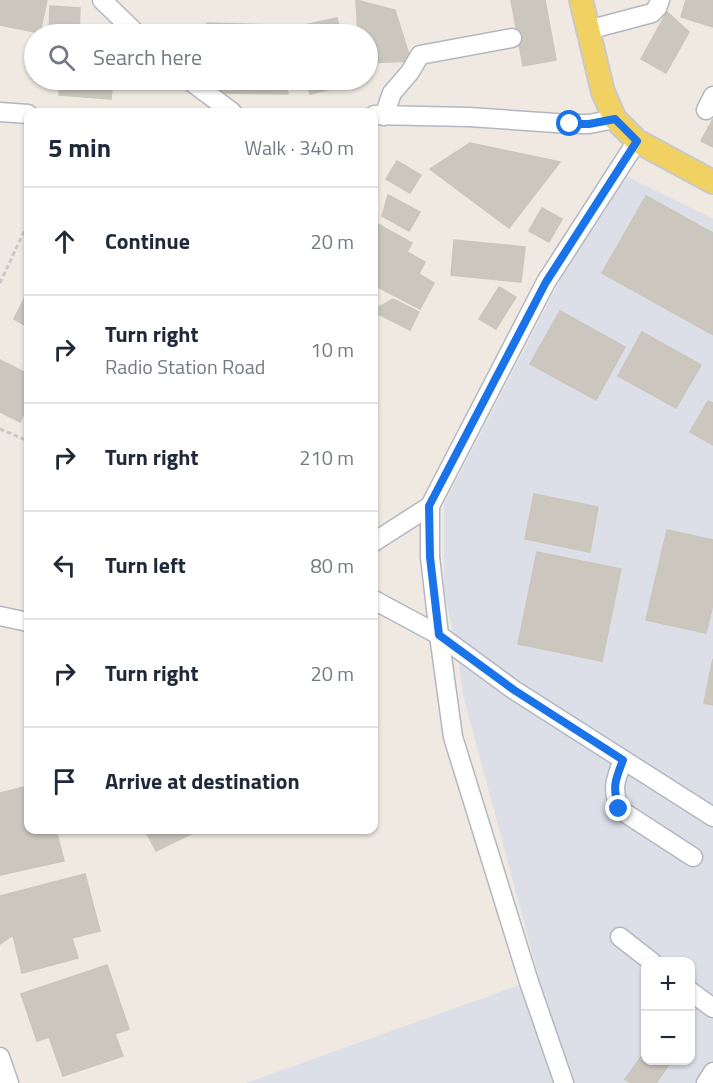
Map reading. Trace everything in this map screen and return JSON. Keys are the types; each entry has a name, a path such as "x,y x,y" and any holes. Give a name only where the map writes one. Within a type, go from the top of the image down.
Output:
{"main road":[{"path":"581,0 603,92 615,119 637,141 713,183"}],"street":[{"path":"102,0 127,24"},
{"path":"588,30 652,13 660,0"},
{"path":"512,38 420,55 379,115 469,117 570,124 589,124 615,119"},
{"path":"202,90 227,108"},
{"path":"0,112 24,114"},
{"path":"564,1083 528,982 453,737 430,557 429,506 546,282 637,141"},
{"path":"378,539 429,506"},
{"path":"378,602 439,635 514,690 713,817"},
{"path":"0,616 24,621"},
{"path":"623,760 614,783 619,809 693,857"},
{"path":"620,937 646,957"},
{"path":"695,995 713,1008"},
{"path":"0,1057 9,1083"},
{"path":"706,1083 713,1071"}],"path":[{"path":"0,283 24,232"},
{"path":"0,429 24,439"}],"shaded area":[{"path":"624,175 713,219 713,1083 246,1083 539,978 463,695 444,589 444,504 568,265 609,192"}],"building":[{"path":"0,0 47,0 42,24 24,24 24,30 0,25"},
{"path":"356,0 395,10 411,61 378,63 378,24 357,24"},
{"path":"511,0 545,0 556,60 523,66"},
{"path":"686,0 713,0 713,27 681,17"},
{"path":"50,6 80,8 79,24 49,24"},
{"path":"667,12 689,32 666,73 641,59"},
{"path":"337,18 338,24 309,24"},
{"path":"59,90 112,90 111,99 59,95"},
{"path":"221,90 287,90 288,94 222,93"},
{"path":"309,90 327,90 310,94"},
{"path":"713,119 713,147 701,141"},
{"path":"470,143 560,162 509,228 430,169"},
{"path":"397,161 421,175 410,193 386,179"},
{"path":"388,195 420,212 409,231 382,216"},
{"path":"646,196 713,233 713,335 602,273"},
{"path":"542,208 562,219 549,242 529,231"},
{"path":"378,224 412,243 407,252 425,262 419,274 434,283 420,309 378,287"},
{"path":"454,240 525,247 521,282 451,275"},
{"path":"499,287 516,297 496,329 479,319"},
{"path":"24,299 24,325 14,319"},
{"path":"393,299 419,312 410,330 378,314 378,308"},
{"path":"560,311 625,347 596,400 530,364"},
{"path":"642,332 701,365 676,408 618,376"},
{"path":"0,360 24,372 24,414 20,422 0,412"},
{"path":"708,401 713,403 713,445 690,432"},
{"path":"534,494 598,507 590,552 525,539"},
{"path":"667,530 713,540 713,604 706,633 646,620"},
{"path":"537,552 621,569 602,661 518,644"},
{"path":"713,659 713,705 704,703"},
{"path":"24,787 24,834 57,834 64,861 0,875 0,793"},
{"path":"147,834 191,834 156,851"},
{"path":"85,874 100,931 72,938 78,958 22,973 13,935 0,944 0,896"},
{"path":"107,965 129,1029 115,1034 123,1056 63,1076 49,1037 37,1041 21,994"},
{"path":"641,1057 641,1065 669,1065 656,1083 631,1083 625,1079"}],"route":[{"path":"570,124 589,124 615,119 637,141 546,282 429,506 430,557 439,635 514,690 623,760 614,783 619,809"}]}
